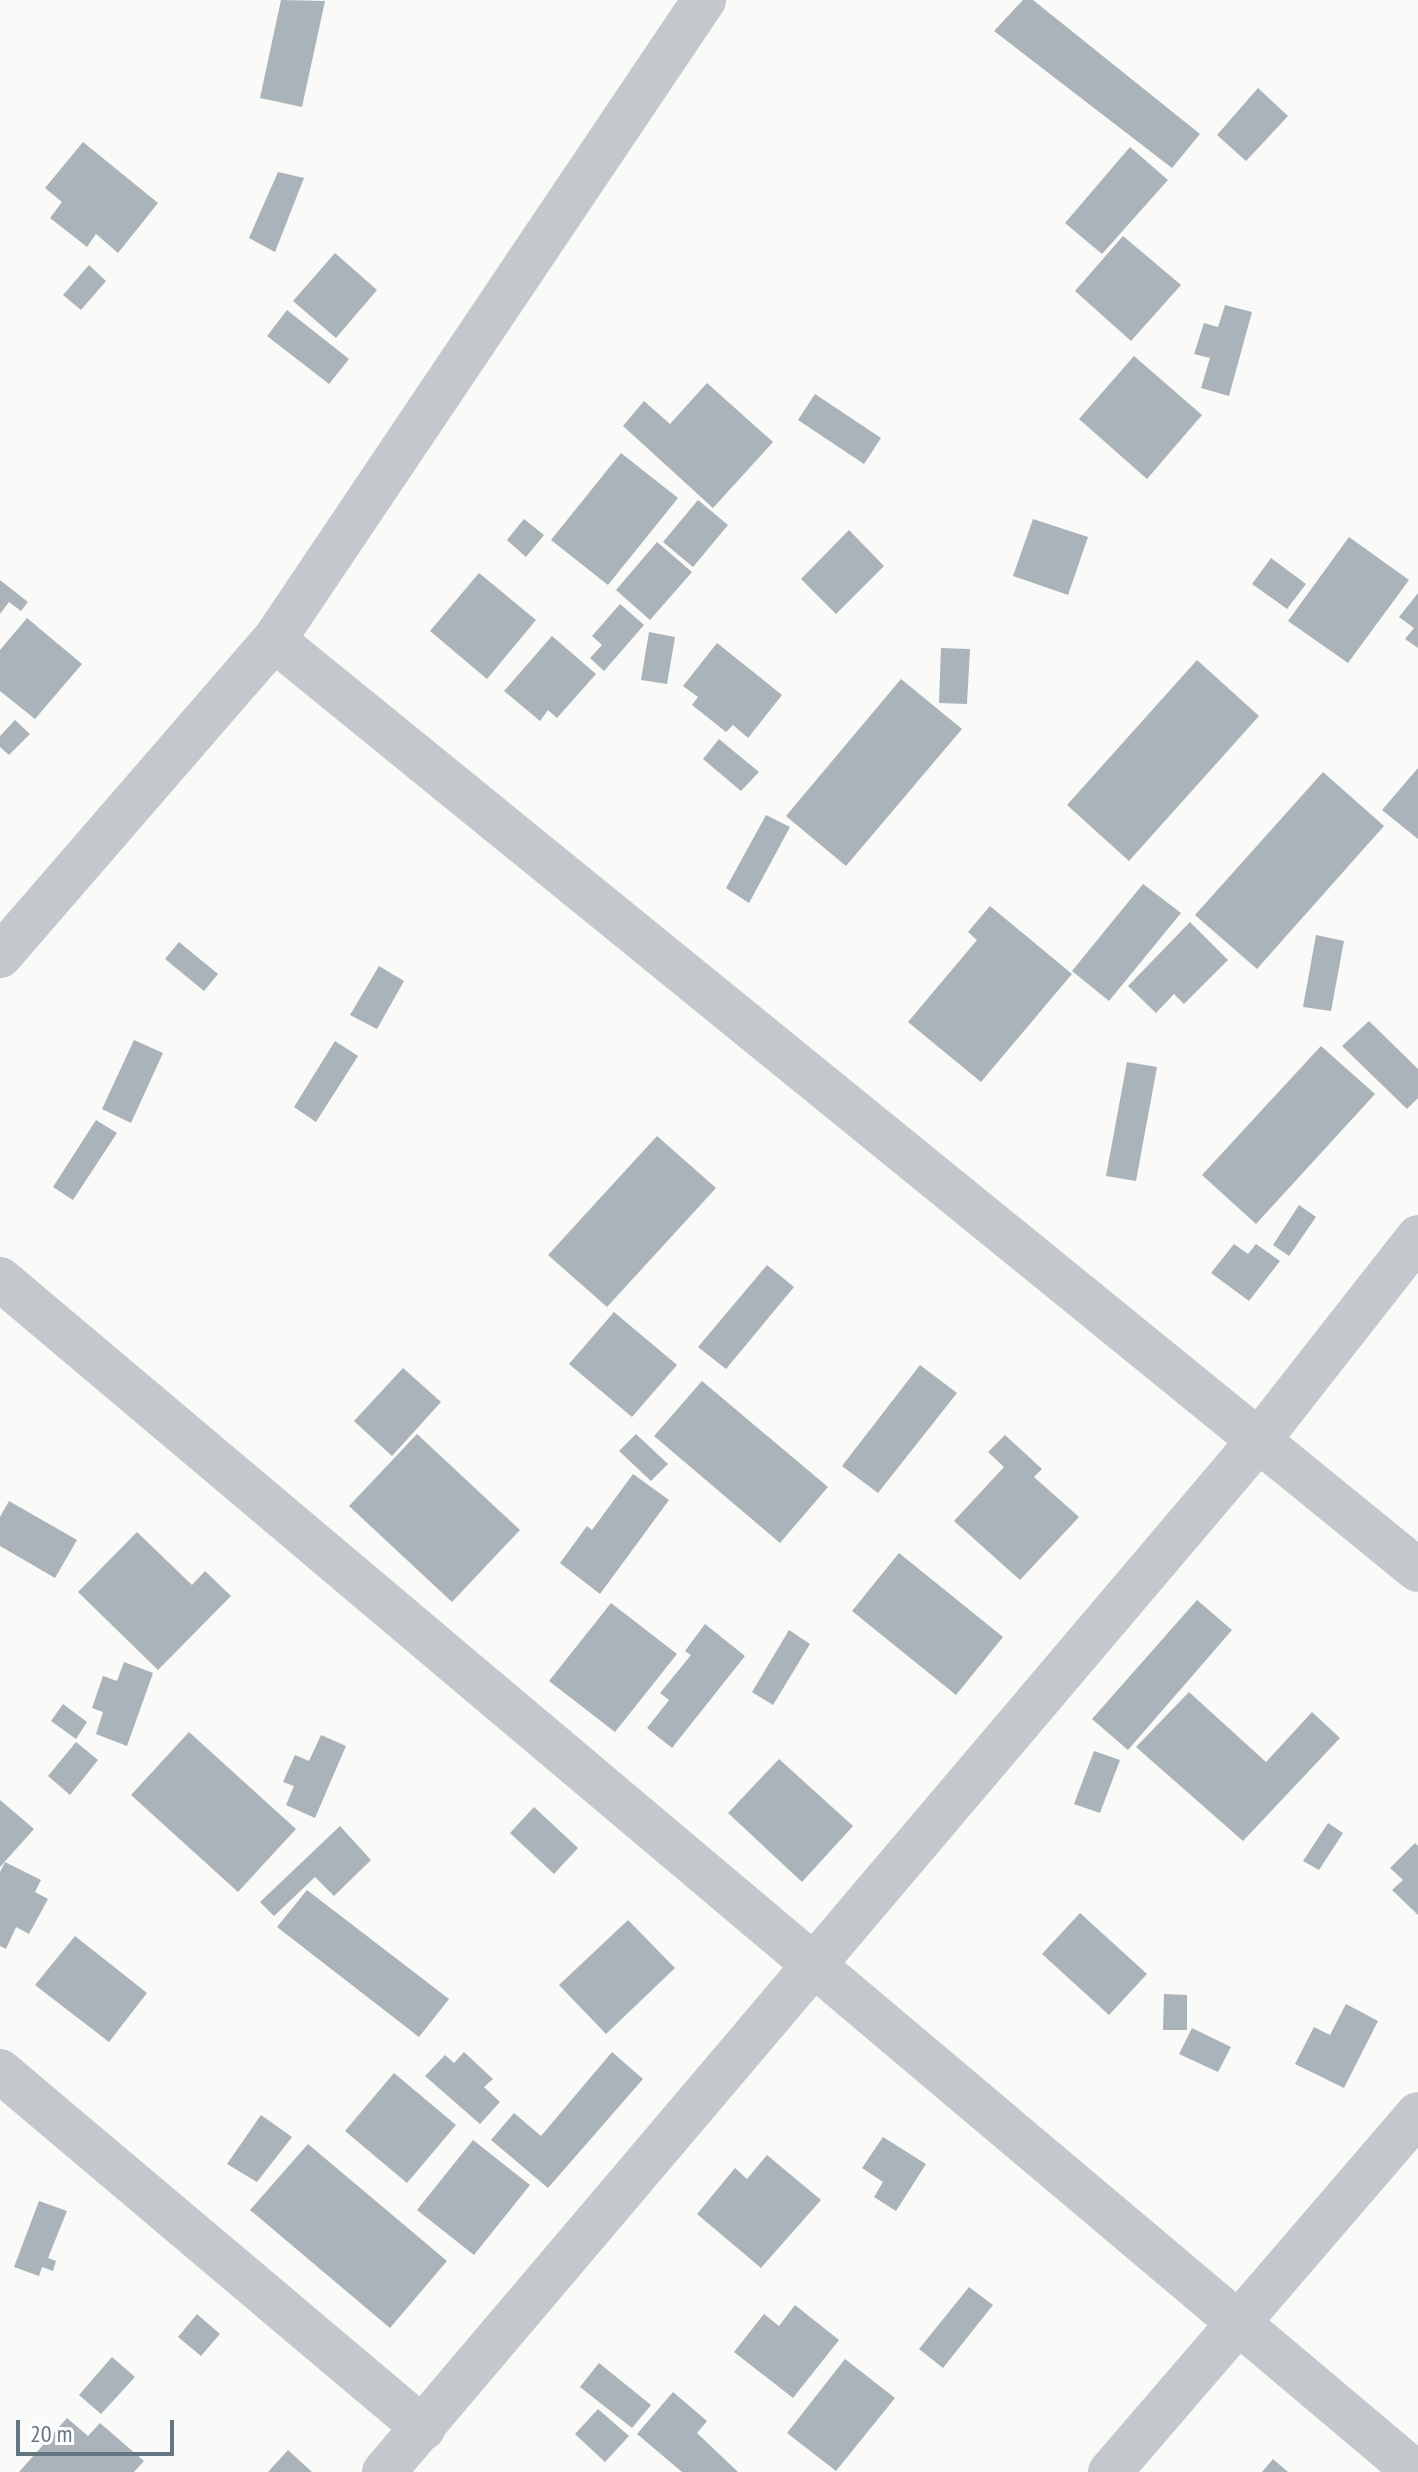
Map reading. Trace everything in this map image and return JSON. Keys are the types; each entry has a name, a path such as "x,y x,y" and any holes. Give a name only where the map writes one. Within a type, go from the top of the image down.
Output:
{"street":[{"path":"0,956 274,640 704,0"},
{"path":"274,640 1418,1570"},
{"path":"384,2472 1259,1440 1418,1237"},
{"path":"0,1279 1415,2472"},
{"path":"0,2071 423,2428"},
{"path":"1110,2472 1418,2114"}],"building":[{"path":"281,0 325,1 302,107 260,98"},
{"path":"1023,0 1033,0 1200,134 1172,168 994,31"},
{"path":"1258,88 1288,116 1246,161 1217,135"},
{"path":"83,142 158,203 118,253 96,234 87,247 50,218 62,202 45,188"},
{"path":"1130,147 1168,180 1102,254 1065,223"},
{"path":"278,172 304,178 275,252 249,238"},
{"path":"1123,236 1181,285 1131,341 1075,291"},
{"path":"335,253 377,290 336,338 293,301"},
{"path":"89,265 106,281 81,310 63,295"},
{"path":"1225,305 1252,312 1229,396 1201,388 1210,358 1194,354 1204,323 1218,327"},
{"path":"287,310 349,359 329,384 267,336"},
{"path":"1134,356 1202,415 1147,479 1079,419"},
{"path":"707,383 773,442 713,508 623,426 644,401 670,424"},
{"path":"815,394 881,438 864,464 798,420"},
{"path":"621,453 678,498 608,585 551,540"},
{"path":"698,500 728,525 693,567 663,542"},
{"path":"524,519 544,535 526,557 507,540"},
{"path":"1033,519 1088,537 1068,595 1013,576"},
{"path":"849,530 884,566 836,614 801,579"},
{"path":"1349,537 1409,580 1348,663 1288,621"},
{"path":"657,542 692,572 650,620 616,590"},
{"path":"1271,558 1306,584 1287,609 1252,584"},
{"path":"479,573 536,620 487,679 430,631"},
{"path":"0,580 28,602 21,611 9,602 0,614"},
{"path":"1418,593 1418,648 1405,639 1414,628 1399,617"},
{"path":"620,604 644,625 604,671 590,658 602,645 592,636"},
{"path":"27,618 82,664 35,719 0,691 0,650"},
{"path":"649,632 675,637 667,684 641,680"},
{"path":"552,636 596,674 557,718 548,710 540,721 504,691"},
{"path":"717,643 782,695 748,738 733,725 726,732 692,705 698,697 683,686"},
{"path":"941,648 970,649 967,704 939,703"},
{"path":"1197,660 1259,716 1129,861 1067,805"},
{"path":"901,679 962,729 846,866 786,816"},
{"path":"15,720 30,734 9,755 0,747 0,736"},
{"path":"719,739 759,772 741,791 703,759"},
{"path":"1418,768 1418,839 1382,810"},
{"path":"1323,772 1384,826 1257,969 1195,915"},
{"path":"766,815 790,827 749,903 726,888"},
{"path":"1143,884 1181,913 1109,1001 1072,971"},
{"path":"990,906 1072,974 981,1082 908,1022 977,940 968,932"},
{"path":"1190,922 1228,960 1184,1004 1174,994 1156,1013 1128,986"},
{"path":"1316,935 1344,941 1331,1011 1303,1007"},
{"path":"179,942 218,974 204,991 165,959"},
{"path":"379,966 404,981 377,1029 350,1015"},
{"path":"1369,1021 1418,1069 1418,1098 1407,1109 1342,1046"},
{"path":"134,1040 163,1053 131,1123 102,1109"},
{"path":"335,1041 358,1056 316,1122 294,1107"},
{"path":"1321,1046 1375,1094 1256,1224 1202,1175"},
{"path":"1127,1062 1157,1067 1136,1181 1106,1176"},
{"path":"96,1120 117,1133 73,1200 53,1187"},
{"path":"657,1136 716,1188 607,1307 548,1255"},
{"path":"1299,1205 1316,1217 1289,1256 1273,1245"},
{"path":"1234,1244 1248,1254 1256,1244 1280,1261 1249,1301 1211,1273"},
{"path":"767,1265 794,1287 726,1369 698,1347"},
{"path":"614,1312 677,1365 632,1417 569,1364"},
{"path":"920,1365 957,1393 878,1493 842,1466"},
{"path":"403,1368 441,1402 392,1456 354,1421"},
{"path":"702,1381 828,1487 780,1543 654,1436"},
{"path":"417,1434 520,1530 452,1602 349,1506"},
{"path":"636,1434 668,1464 651,1481 619,1451"},
{"path":"1005,1435 1042,1469 1034,1477 1079,1517 1020,1580 954,1521 1004,1467 988,1452"},
{"path":"633,1474 669,1500 600,1594 560,1563 587,1526 592,1530"},
{"path":"9,1501 77,1540 55,1578 0,1546 0,1517"},
{"path":"137,1532 192,1585 205,1571 231,1596 158,1670 78,1592"},
{"path":"899,1553 1003,1637 956,1695 852,1611"},
{"path":"1197,1600 1232,1630 1128,1750 1092,1719"},
{"path":"611,1603 677,1654 615,1732 549,1681"},
{"path":"705,1624 745,1656 672,1748 647,1728 669,1700 660,1693 691,1655 685,1651"},
{"path":"789,1630 810,1644 773,1705 752,1692"},
{"path":"124,1662 153,1673 127,1746 96,1734 103,1712 92,1708 103,1676 117,1681"},
{"path":"1189,1692 1266,1762 1312,1712 1340,1738 1243,1841 1136,1747"},
{"path":"63,1704 87,1722 76,1739 51,1721"},
{"path":"189,1732 296,1829 238,1892 131,1795"},
{"path":"321,1735 346,1746 315,1818 286,1805 294,1786 283,1782 295,1755 309,1761"},
{"path":"76,1742 98,1760 70,1795 48,1776"},
{"path":"1094,1751 1120,1760 1100,1813 1074,1804"},
{"path":"779,1759 853,1826 802,1882 728,1813"},
{"path":"0,1800 34,1829 0,1867"},
{"path":"534,1807 578,1848 554,1874 510,1833"},
{"path":"1328,1823 1343,1833 1319,1870 1303,1861"},
{"path":"340,1826 371,1860 334,1896 315,1877 274,1916 260,1902"},
{"path":"1415,1843 1418,1846 1418,1915 1392,1890 1403,1880 1390,1868"},
{"path":"5,1862 41,1880 35,1892 48,1899 29,1934 16,1927 6,1949 0,1946 0,1872"},
{"path":"307,1890 449,1999 419,2037 277,1927"},
{"path":"1080,1913 1147,1974 1109,2015 1042,1954"},
{"path":"628,1920 675,1968 606,2034 559,1985"},
{"path":"75,1936 147,1993 109,2042 35,1985"},
{"path":"1164,1994 1187,1995 1187,2030 1163,2030"},
{"path":"1346,2004 1378,2021 1344,2088 1295,2064 1314,2027 1330,2035"},
{"path":"1192,2028 1231,2047 1218,2072 1179,2054"},
{"path":"464,2052 493,2079 484,2087 500,2102 480,2124 425,2076 445,2055 454,2063"},
{"path":"612,2052 643,2079 548,2188 491,2140 514,2113 541,2136"},
{"path":"394,2073 456,2125 407,2183 345,2131"},
{"path":"261,2115 292,2137 257,2182 227,2164"},
{"path":"883,2137 926,2164 896,2211 874,2197 883,2182 862,2168"},
{"path":"473,2140 530,2185 474,2255 417,2210"},
{"path":"308,2144 447,2261 390,2328 250,2210"},
{"path":"767,2155 821,2200 761,2268 697,2214 735,2168 747,2179"},
{"path":"39,2201 67,2211 48,2258 56,2261 53,2271 42,2267 39,2276 14,2267"},
{"path":"969,2287 993,2305 943,2368 919,2349"},
{"path":"795,2305 839,2340 793,2398 734,2352 764,2314 779,2326"},
{"path":"197,2314 220,2334 201,2356 178,2337"},
{"path":"112,2357 135,2377 101,2414 79,2395"},
{"path":"845,2359 895,2398 836,2471 787,2433"},
{"path":"599,2363 651,2405 632,2428 580,2387"},
{"path":"673,2392 707,2421 697,2433 738,2472 682,2472 637,2434"},
{"path":"598,2409 629,2436 605,2462 575,2434"},
{"path":"67,2418 88,2436 100,2423 144,2461 134,2472 19,2472"},
{"path":"288,2450 312,2472 268,2472"},
{"path":"1273,2459 1288,2472 1262,2472"}]}
